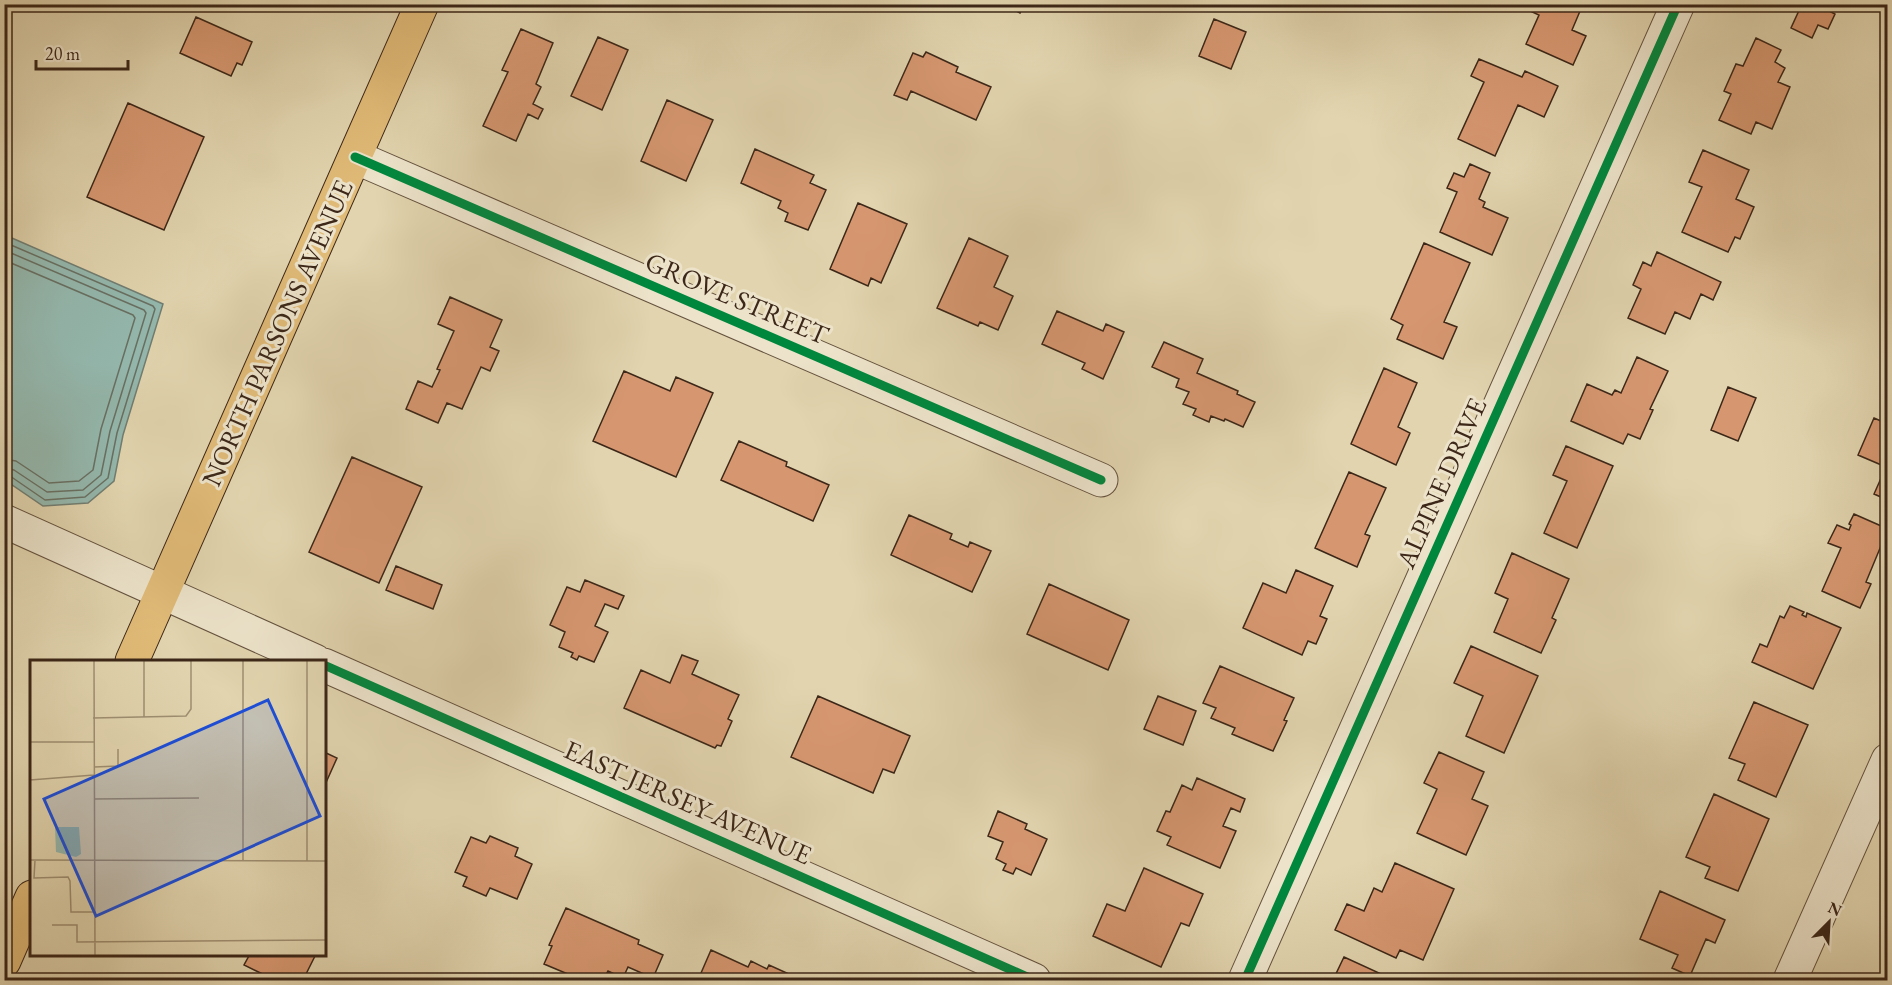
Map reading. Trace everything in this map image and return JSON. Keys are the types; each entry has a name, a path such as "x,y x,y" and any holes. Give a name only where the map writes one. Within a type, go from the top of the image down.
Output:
{"main road":[{"name":"NORTH PARSONS AVENUE","path":"132,660 422,4"},
{"path":"6,954 30,901"}],"street":[{"name":"ALPINE DRIVE","path":"1245,981 1678,4"},
{"name":"GROVE STREET","path":"355,157 1101,480"},
{"path":"4,521 313,660"},
{"name":"EAST JERSEY AVENUE","path":"326,666 1034,981"},
{"path":"1790,981 1887,760"}],"water":[{"path":"5,235 163,304 123,435 114,481 88,503 43,506 5,480"}],"building":[{"path":"1003,4 1024,4 1020,13"},
{"path":"1321,4 1349,4 1322,11"},
{"path":"1528,4 1583,4 1572,30 1586,36 1573,65 1526,44 1539,15 1526,9"},
{"path":"1802,4 1827,4 1825,9 1835,14 1828,29 1818,25 1812,38 1791,28"},
{"path":"196,17 252,42 242,65 237,63 231,76 180,53"},
{"path":"1214,19 1246,32 1231,69 1199,56"},
{"path":"521,29 553,43 536,84 541,87 533,104 543,109 538,119 528,114 516,141 483,126 508,72 502,70"},
{"path":"598,37 628,50 602,110 571,96"},
{"path":"1756,38 1781,50 1775,62 1785,68 1778,82 1790,87 1772,129 1756,122 1751,134 1719,120 1731,94 1724,91 1736,64 1743,66"},
{"path":"926,52 958,67 956,72 991,87 976,120 911,91 907,100 894,95 913,53 923,57"},
{"path":"1479,59 1522,77 1525,71 1558,86 1544,117 1518,105 1495,156 1458,139 1484,82 1471,76"},
{"path":"667,100 713,120 686,181 641,161"},
{"path":"128,103 204,137 164,230 87,197"},
{"path":"755,149 814,175 810,183 826,190 808,230 785,221 788,213 778,208 781,201 741,183"},
{"path":"1703,150 1749,170 1736,199 1754,207 1740,239 1735,237 1728,252 1682,232 1702,187 1689,182"},
{"path":"1470,164 1490,173 1479,199 1485,202 1483,207 1508,218 1492,255 1440,232 1457,192 1447,188 1454,173 1464,177"},
{"path":"858,203 907,224 881,283 871,278 868,286 830,269"},
{"path":"969,238 1008,256 994,287 1013,296 998,330 980,322 978,326 937,308"},
{"path":"1424,243 1470,263 1444,322 1457,327 1443,359 1397,339 1403,325 1391,319"},
{"path":"1657,252 1721,282 1713,300 1701,294 1690,319 1675,312 1665,334 1628,318 1641,289 1633,285 1643,262 1651,266"},
{"path":"450,297 502,320 490,347 499,351 490,371 481,367 462,409 447,403 438,423 406,409 418,381 432,387 440,370 437,369 454,331 438,324"},
{"path":"1057,311 1103,331 1106,324 1124,332 1103,379 1082,369 1085,363 1042,344"},
{"path":"1164,342 1203,359 1197,373 1238,391 1237,394 1255,402 1243,427 1225,419 1224,421 1211,416 1209,422 1193,415 1196,409 1183,404 1189,392 1176,387 1179,379 1152,367"},
{"path":"1637,357 1668,371 1650,409 1653,410 1640,439 1628,434 1623,444 1571,421 1587,384 1612,395 1615,390 1621,393"},
{"path":"1384,368 1417,383 1398,427 1410,433 1396,465 1351,444"},
{"path":"624,371 670,391 676,377 713,393 676,477 593,441"},
{"path":"1728,387 1756,398 1738,441 1711,430"},
{"path":"1874,418 1888,424 1888,500 1874,494 1886,467 1858,455"},
{"path":"739,441 787,462 786,466 829,485 813,521 721,480"},
{"path":"1566,446 1613,466 1577,548 1544,533 1567,481 1553,475"},
{"path":"352,457 422,487 379,583 309,552"},
{"path":"1349,472 1386,488 1365,534 1370,536 1357,567 1315,548"},
{"path":"1854,514 1888,529 1866,582 1871,584 1860,608 1822,591 1841,548 1828,543 1837,525 1849,530"},
{"path":"909,515 952,534 950,539 968,547 970,542 991,551 972,592 891,555"},
{"path":"1512,553 1569,579 1552,618 1556,620 1541,653 1494,632 1508,599 1495,593"},
{"path":"396,566 442,585 433,609 386,590"},
{"path":"1296,570 1333,586 1320,616 1327,619 1316,644 1308,641 1302,655 1243,628 1263,583 1286,593"},
{"path":"585,580 624,596 618,609 605,604 595,626 608,632 594,662 579,656 577,660 571,657 573,653 559,647 565,632 550,625 567,587 580,592"},
{"path":"1049,584 1129,620 1108,670 1027,634"},
{"path":"1790,606 1804,612 1802,615 1806,617 1807,613 1841,628 1813,689 1752,662 1760,644 1767,647 1780,616 1784,618"},
{"path":"1471,646 1538,676 1504,753 1466,736 1483,696 1454,683"},
{"path":"682,655 698,661 692,674 739,695 728,719 732,721 721,746 717,745 715,748 624,708 641,670 670,683"},
{"path":"1220,666 1294,698 1284,720 1287,721 1273,751 1232,734 1235,728 1211,718 1216,708 1203,703"},
{"path":"818,696 910,736 894,773 883,769 873,793 791,757"},
{"path":"1158,696 1196,711 1183,745 1144,729"},
{"path":"1754,702 1808,725 1776,797 1738,780 1745,764 1729,758"},
{"path":"1439,752 1484,772 1472,799 1488,806 1466,855 1417,833 1437,789 1424,783"},
{"path":"326,753 337,758 326,783"},
{"path":"1197,778 1245,799 1240,812 1231,808 1223,826 1236,831 1220,868 1167,845 1171,837 1157,831 1166,811 1170,812 1182,785 1192,790"},
{"path":"1714,794 1769,819 1738,891 1705,878 1710,867 1686,857"},
{"path":"998,811 1027,824 1025,829 1047,839 1031,875 1016,868 1013,874 1003,870 1006,864 996,859 1003,842 988,836"},
{"path":"490,836 518,848 515,856 532,864 517,899 490,888 486,896 463,886 467,877 455,872 471,837 486,843"},
{"path":"1395,863 1454,889 1423,960 1400,950 1396,958 1335,930 1347,904 1364,911 1374,888 1382,892"},
{"path":"1144,868 1203,894 1189,926 1181,923 1161,967 1093,936 1107,904 1125,911"},
{"path":"1660,891 1725,920 1715,943 1706,939 1690,976 1672,968 1678,955 1640,939"},
{"path":"566,908 639,940 638,944 663,955 653,978 628,967 623,978 608,971 603,980 582,980 544,964 552,946 549,945"},
{"path":"711,950 748,967 751,961 767,969 769,965 800,979 698,980"},
{"path":"249,955 316,955 303,980 275,980 244,965"},
{"path":"1344,957 1390,978 1389,980 1333,980"}],"cycle path":[{"path":"1245,980 1678,4"},
{"path":"355,157 1101,480"},
{"path":"326,666 1034,980"}]}
